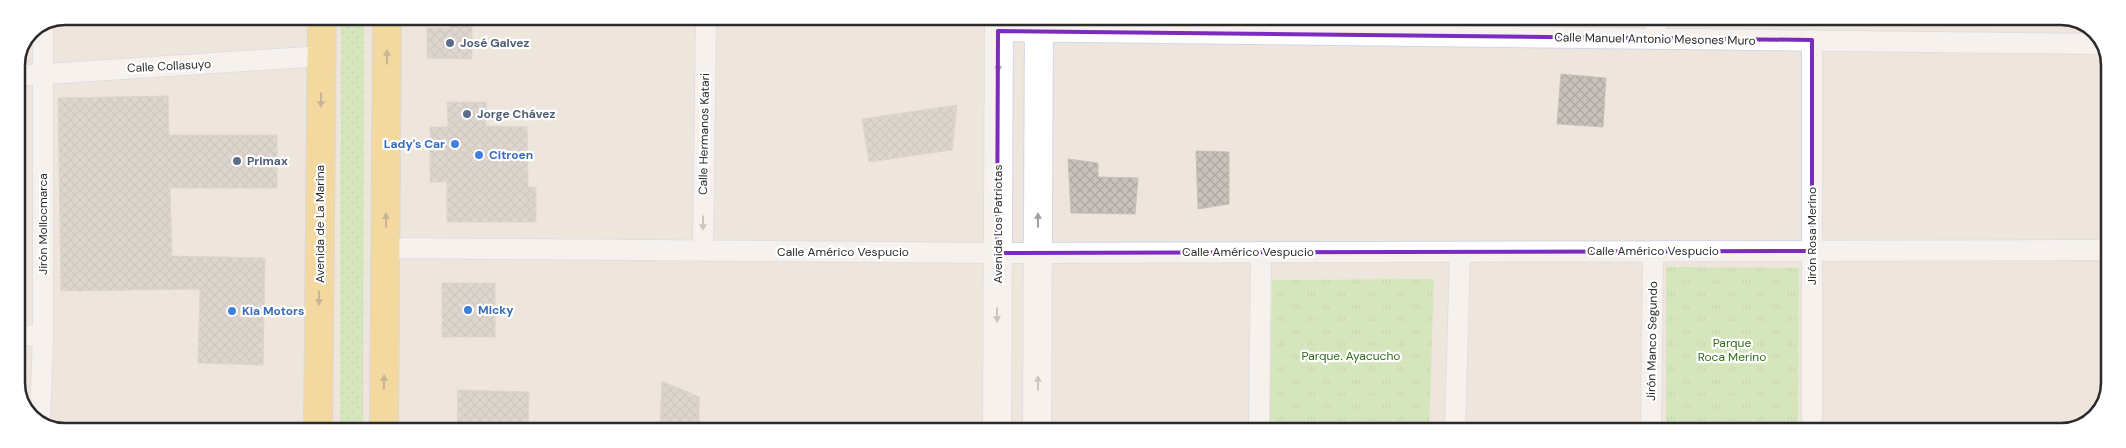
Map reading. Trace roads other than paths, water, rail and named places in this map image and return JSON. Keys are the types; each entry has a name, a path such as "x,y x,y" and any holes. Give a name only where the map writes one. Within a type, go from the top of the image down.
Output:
{"main road":[{"name":"Avenida de La Marina","path":"316,423 322,25"},
{"path":"384,423 387,25"},
{"name":"Avenida Los Patriotas","path":"996,423 998,25"},
{"path":"1037,423 1039,25"}],"street":[{"name":"Calle Hermanos Katari","path":"703,251 706,25"},
{"name":"Calle Manuel Antonio Mesones Muro","path":"1148,25 1446,27 1655,38 2095,44"},
{"path":"1655,38 1656,25"},
{"name":"Jirón Mollocmarca","path":"40,414 43,335 43,32"},
{"name":"Jirón Rosa Merino","path":"1812,40 1812,423"},
{"name":"Calle Collasuyo","path":"25,75 322,56"},
{"name":"Calle Américo Vespucio","path":"386,248 997,253 2101,250"},
{"name":"Jirón Manco Segundo","path":"1651,423 1653,251"},
{"path":"1260,423 1261,252"},
{"path":"1455,423 1460,252"},
{"path":"25,336 43,335"}],"place":[{"name":"José Galvez","path":"450,43"},
{"name":"Jorge Chávez","path":"467,114"},
{"name":"Lady's Car","path":"455,144"},
{"name":"Citroen","path":"479,155"},
{"name":"Primax","path":"237,161"},
{"name":"Micky","path":"468,310"},
{"name":"Kia Motors","path":"232,311"}],"park label":[{"name":"Parque Roca Merino","path":"1732,350"},
{"name":"Parque. Ayacucho","path":"1351,356"}]}
